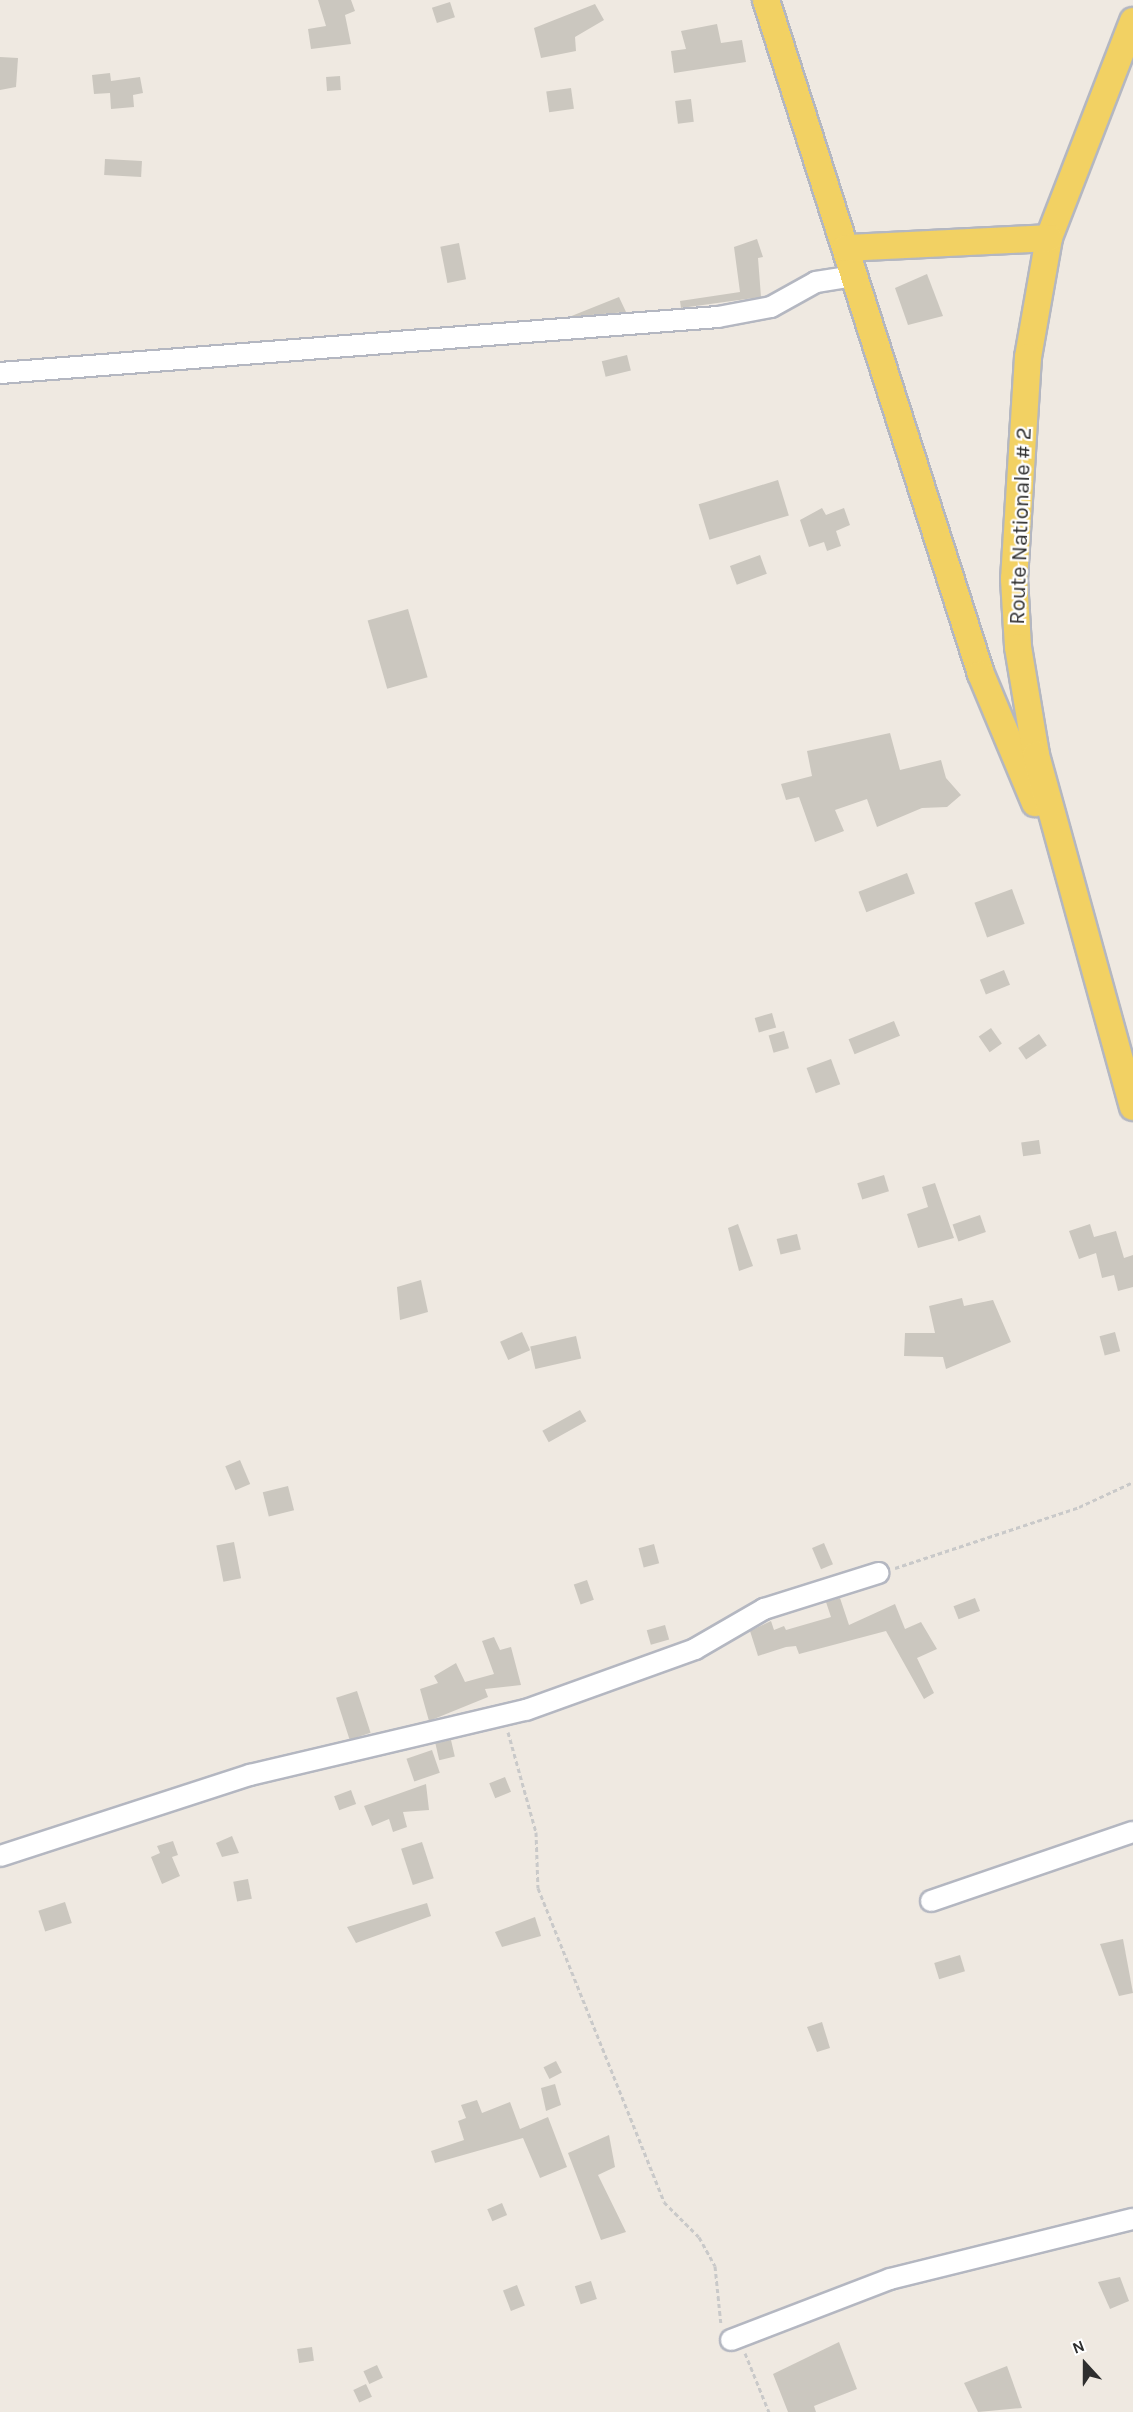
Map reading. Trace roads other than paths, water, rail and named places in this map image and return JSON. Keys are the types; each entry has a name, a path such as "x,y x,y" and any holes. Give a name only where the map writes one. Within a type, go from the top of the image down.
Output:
{"main road":[{"path":"766,0 981,674 1067,881"},
{"name":"Route Nationale # 2","path":"1133,21 1049,238 1028,357 1014,579 1018,647 1036,756 1067,881 1133,1107"},
{"path":"846,248 1049,238"}],"street":[{"path":"0,373 718,317 771,307 816,282 855,276"},
{"path":"0,1856 250,1775 504,1716 695,1649 764,1609 878,1573"},
{"path":"932,1901 1133,1832"},
{"path":"732,2340 890,2279 1133,2219"}]}
